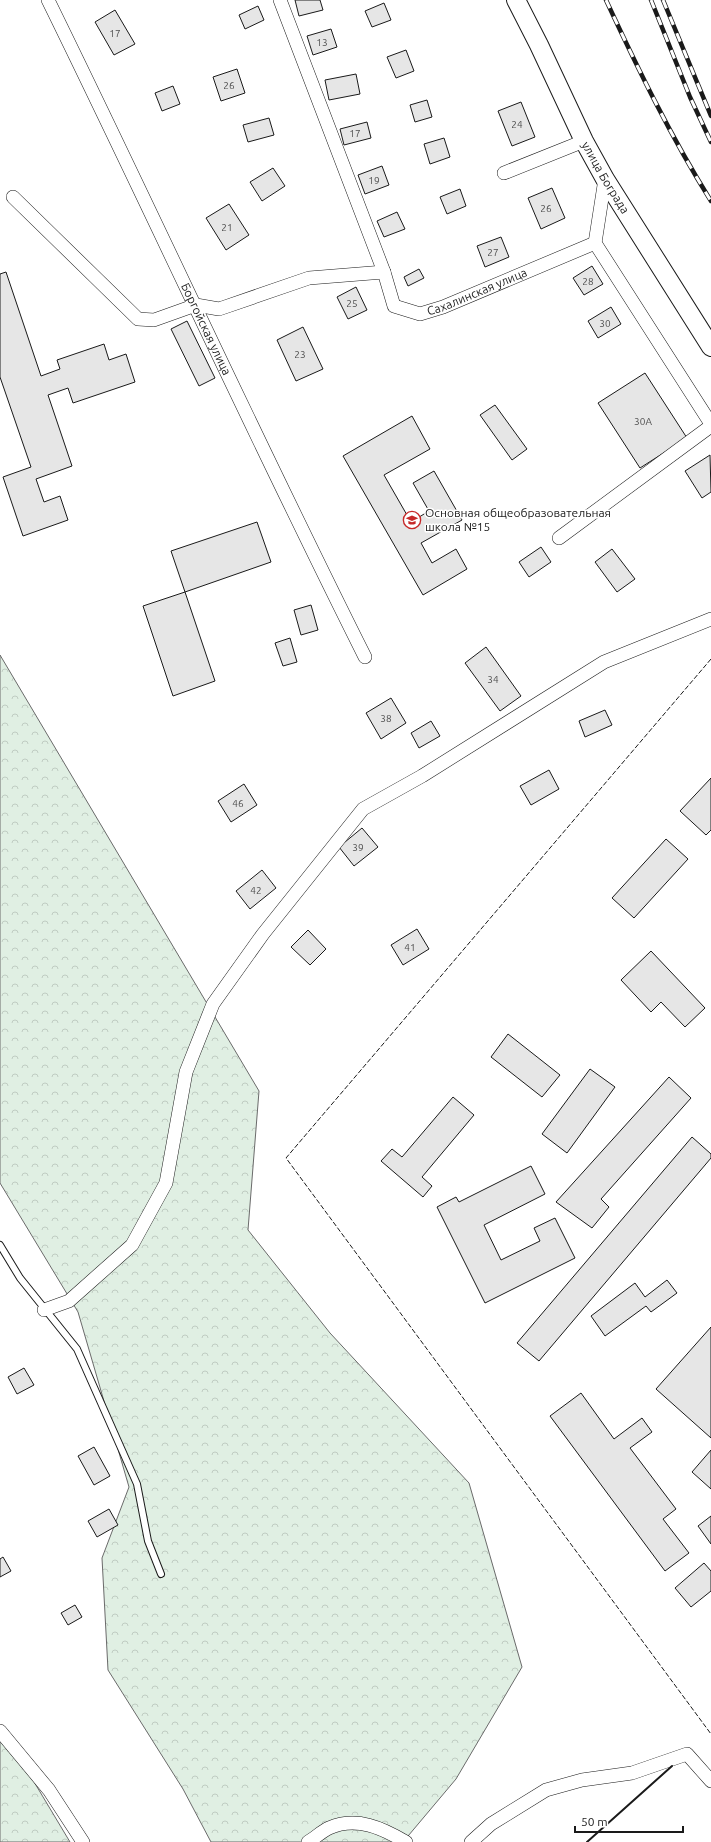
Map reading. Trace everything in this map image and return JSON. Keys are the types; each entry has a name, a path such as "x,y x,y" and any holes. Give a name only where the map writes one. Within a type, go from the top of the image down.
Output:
{"main road":[{"name":"улица Бограда","path":"516,0 584,141 605,179 711,347"}],"street":[{"name":"Боргойская улица","path":"48,0 196,305 287,501 365,657"},
{"name":"Сахалинская улица","path":"280,0 384,272 394,306 420,314 443,307 595,243"},
{"path":"504,172 584,141"},
{"path":"559,538 711,425 595,243 605,179"},
{"path":"13,197 138,319 154,320 196,305 219,309 309,278 384,272"},
{"path":"44,1310 69,1301 132,1245 166,1183 186,1072 213,1004 263,934 363,809 422,776 604,662 711,619"},
{"path":"0,1731 49,1790 83,1842"},
{"path":"471,1842 491,1824 546,1790 582,1780 632,1773 687,1754 711,1781"},
{"path":"308,1842 329,1828 349,1823 371,1825 406,1842"}],"lane":[{"path":"0,1245 20,1278 44,1310 77,1349 137,1484 148,1541 160,1574"}],"green space":[{"path":"0,655 259,1091 248,1230 330,1333 469,1483 522,1667 456,1779 403,1842 211,1842 183,1789 108,1670 102,1558 129,1487 78,1312 0,1183"},
{"path":"0,1725 70,1842 0,1842"}],"building":[{"path":"295,0 320,0 323,10 299,16"},
{"path":"384,3 391,20 372,27 365,11"},
{"path":"258,6 264,20 245,29 239,15"},
{"path":"115,10 135,44 114,55 95,22"},
{"path":"331,29 337,47 313,55 307,36"},
{"path":"406,50 414,71 396,78 387,57"},
{"path":"237,69 245,93 221,101 213,77"},
{"path":"356,74 360,94 329,100 325,80"},
{"path":"173,86 180,104 162,111 155,93"},
{"path":"427,100 432,117 415,122 410,105"},
{"path":"521,102 535,137 512,146 498,111"},
{"path":"269,118 274,135 248,142 243,125"},
{"path":"367,122 371,138 344,145 340,129"},
{"path":"444,138 450,157 430,164 424,144"},
{"path":"382,166 389,185 365,194 358,175"},
{"path":"273,168 285,186 262,201 250,182"},
{"path":"552,188 565,218 541,229 528,198"},
{"path":"460,189 466,206 447,214 440,197"},
{"path":"229,204 249,235 226,250 206,218"},
{"path":"397,212 405,229 384,237 377,221"},
{"path":"501,237 509,257 485,267 477,246"},
{"path":"592,266 603,284 584,295 573,278"},
{"path":"419,269 424,278 408,286 404,277"},
{"path":"6,272 41,376 60,369 57,360 104,344 109,360 126,354 135,382 73,403 68,388 48,395 72,466 36,479 44,502 60,496 68,520 23,536 3,477 31,467 0,377 0,274"},
{"path":"356,287 367,310 348,319 337,297"},
{"path":"611,307 621,324 598,338 588,321"},
{"path":"187,321 215,378 199,386 171,329"},
{"path":"303,327 323,369 296,381 277,340"},
{"path":"645,373 687,438 640,468 598,403"},
{"path":"495,405 527,449 512,460 480,415"},
{"path":"412,416 430,449 384,475 411,522 429,511 413,483 434,471 462,520 421,543 432,563 456,549 467,569 423,595 343,456"},
{"path":"710,455 711,492 702,498 685,471"},
{"path":"257,522 271,562 185,592 171,551"},
{"path":"541,547 551,562 529,577 519,562"},
{"path":"612,549 635,579 617,592 595,562"},
{"path":"185,592 215,681 173,696 143,606"},
{"path":"311,605 318,630 301,635 294,610"},
{"path":"290,638 297,662 283,666 275,643"},
{"path":"486,647 521,696 500,711 465,663"},
{"path":"391,698 406,723 381,739 366,713"},
{"path":"605,710 612,725 585,737 579,721"},
{"path":"431,721 440,736 419,748 411,733"},
{"path":"549,770 559,789 531,805 520,786"},
{"path":"711,778 711,830 706,835 680,811"},
{"path":"244,784 257,805 231,822 218,801"},
{"path":"362,828 378,847 354,866 339,847"},
{"path":"666,839 688,859 634,918 612,898"},
{"path":"262,870 276,888 250,909 236,891"},
{"path":"417,929 429,949 403,965 391,945"},
{"path":"308,930 326,949 310,965 291,947"},
{"path":"651,951 705,1008 685,1027 661,1002 651,1012 621,980"},
{"path":"508,1034 560,1075 542,1097 491,1057"},
{"path":"590,1069 615,1087 567,1153 542,1134"},
{"path":"669,1077 691,1098 601,1199 609,1207 592,1228 556,1202"},
{"path":"453,1097 474,1115 422,1177 432,1186 423,1197 381,1161 392,1149 402,1157"},
{"path":"692,1137 711,1154 711,1158 539,1361 517,1343"},
{"path":"531,1166 545,1194 484,1225 501,1260 540,1241 534,1228 555,1218 575,1258 485,1303 437,1207 456,1197 459,1202"},
{"path":"667,1280 677,1293 651,1312 646,1306 605,1336 591,1316 635,1283 645,1297"},
{"path":"711,1327 711,1438 656,1389"},
{"path":"24,1368 34,1385 17,1394 8,1377"},
{"path":"581,1393 614,1439 642,1418 652,1432 630,1448 676,1509 663,1519 689,1553 665,1571 550,1416"},
{"path":"94,1447 110,1476 94,1485 78,1456"},
{"path":"711,1450 711,1489 692,1472"},
{"path":"109,1509 118,1525 97,1537 88,1521"},
{"path":"711,1516 711,1544 698,1526"},
{"path":"3,1557 11,1571 0,1577 0,1559"},
{"path":"704,1563 711,1571 711,1591 691,1607 675,1588"},
{"path":"75,1605 82,1617 68,1625 61,1613"}],"railway":[{"path":"606,0 630,52 682,152 711,201"},
{"path":"651,0 690,97 711,142"},
{"path":"663,0 711,116"}],"fence":[{"path":"711,659 286,1158 711,1734"}],"wall":[{"path":"587,1842 672,1766"}],"place":[{"name":"Основная общеобразовательная школа №15","path":"412,520"}]}
